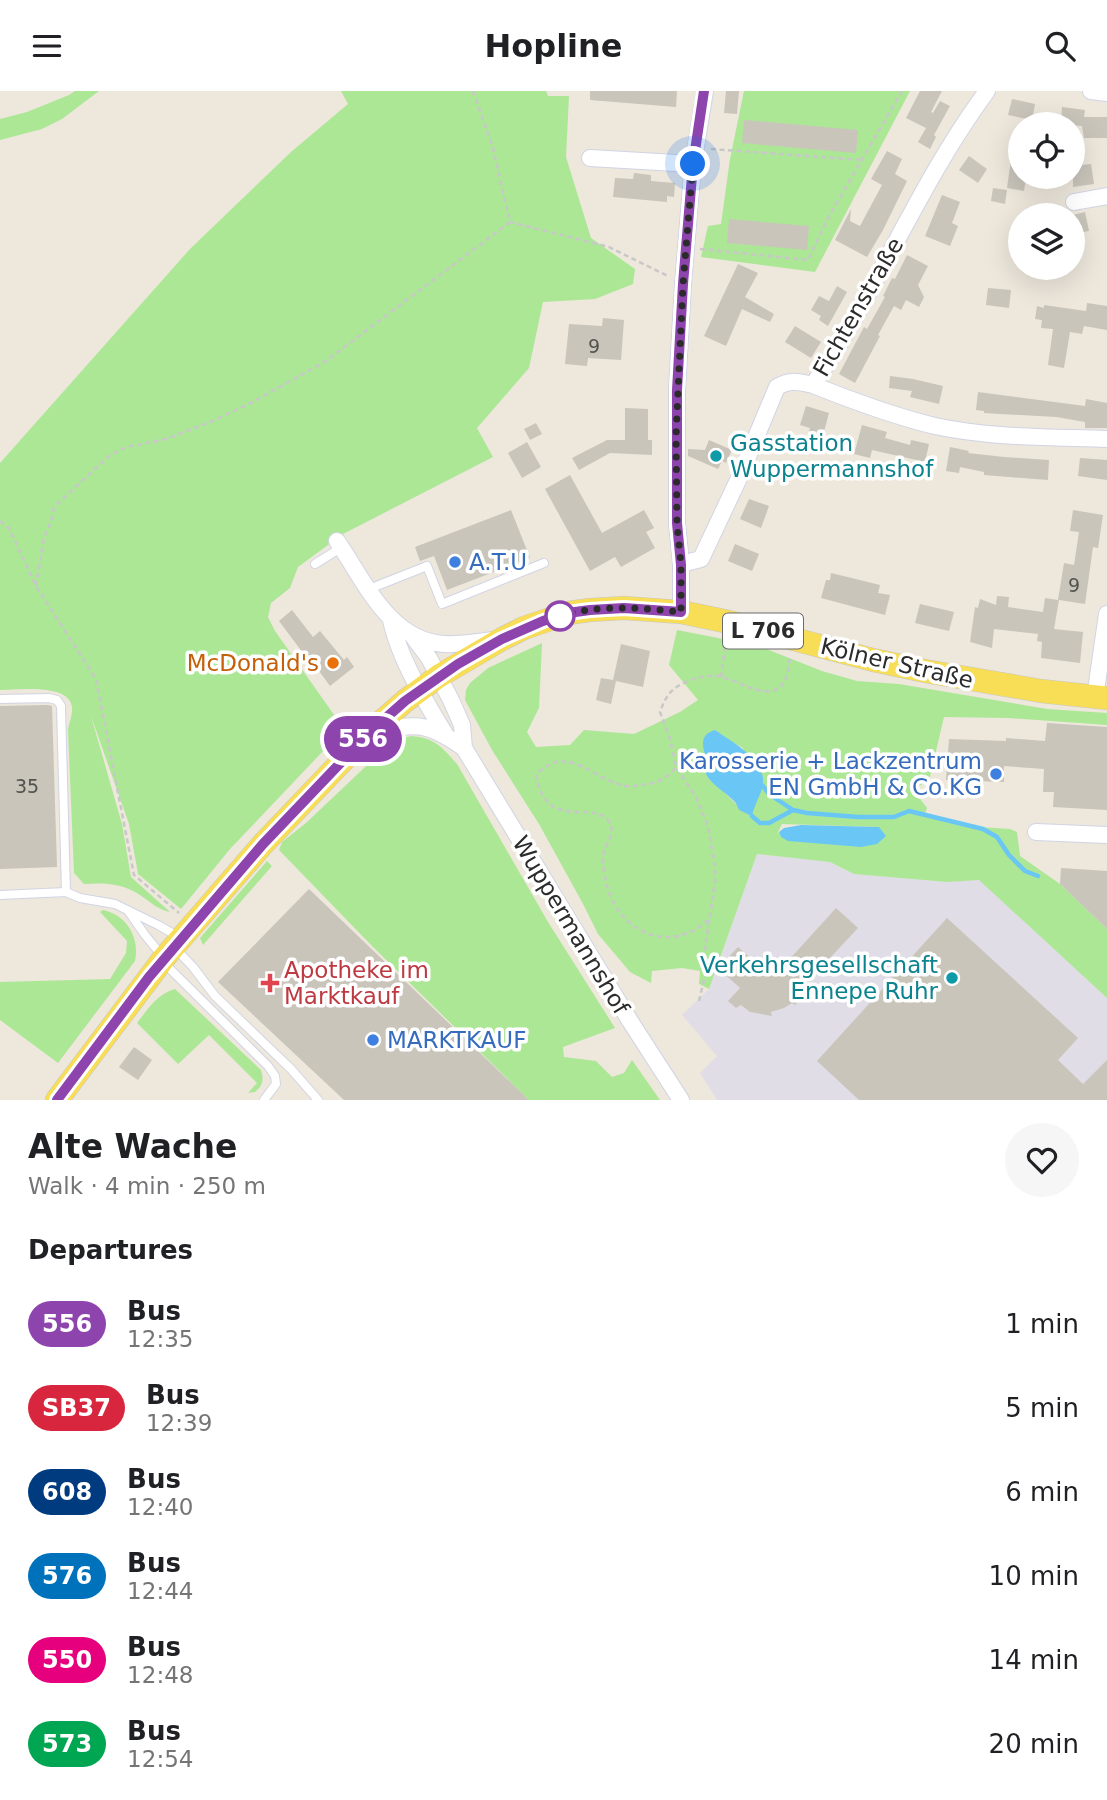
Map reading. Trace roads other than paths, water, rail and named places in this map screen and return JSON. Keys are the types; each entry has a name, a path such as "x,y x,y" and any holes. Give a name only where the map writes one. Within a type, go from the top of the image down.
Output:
{"main road":[{"name":"Kölner Straße","path":"57,1100 175,946 263,844 371,731 429,683 502,639 543,621 590,610 634,608 681,612 925,671 1041,691 1101,698"}],"street":[{"path":"681,612 676,436 683,284 695,156 705,91"},
{"name":"Fichtenstraße","path":"681,565 701,559 777,387 793,381 813,385 856,316 928,181 987,91"},
{"path":"1091,91 1107,93"},
{"path":"590,158 695,156"},
{"path":"1074,202 1107,196"},
{"path":"813,385 864,405 937,426 972,432 1107,439"},
{"name":"Wuppermannshof","path":"340,544 391,620 411,633 442,644 502,639"},
{"path":"1101,698 1107,614"},
{"name":"Wuppermannshof","path":"391,620 395,638 462,725 464,748"},
{"name":"Wuppermannshof","path":"411,633 429,658 429,683 445,735"},
{"name":"Wuppermannshof","path":"371,731 425,726 464,748 681,1100"},
{"path":"1036,832 1107,835"}],"lane":[{"path":"314,564 340,544"},
{"path":"369,589 427,566 442,604 544,563"},
{"path":"0,699 49,698 57,700 61,706 66,892"},
{"path":"0,895 66,892 80,898 115,904 158,925 275,1076 276,1084 264,1100"},
{"path":"129,912 145,936 175,946 215,996 292,1069 318,1100"}],"water":[{"path":"715,730 740,747 761,770 762,789 752,816 740,810 706,774 703,740 708,733"},
{"path":"801,825 879,827 886,836 877,844 861,847 788,841 781,837 779,832 784,828"}],"waterway":[{"path":"763,786 769,794 793,810 807,813 894,817 909,811 983,829 997,837 1009,855 1025,871 1038,876"},
{"path":"752,816 760,823 769,823 793,810"}],"place":[{"name":"Gasstation Wuppermannshof","path":"716,456"},
{"name":"A.T.U","path":"455,562"},
{"name":"McDonald's","path":"333,663"},
{"name":"Karosserie + Lackzentrum EN GmbH & Co.KG","path":"996,774"},
{"name":"Verkehrsgesellschaft Ennepe Ruhr","path":"952,978"},
{"name":"Apotheke im Marktkauf","path":"270,983"},
{"name":"MARKTKAUF","path":"373,1040"}]}
